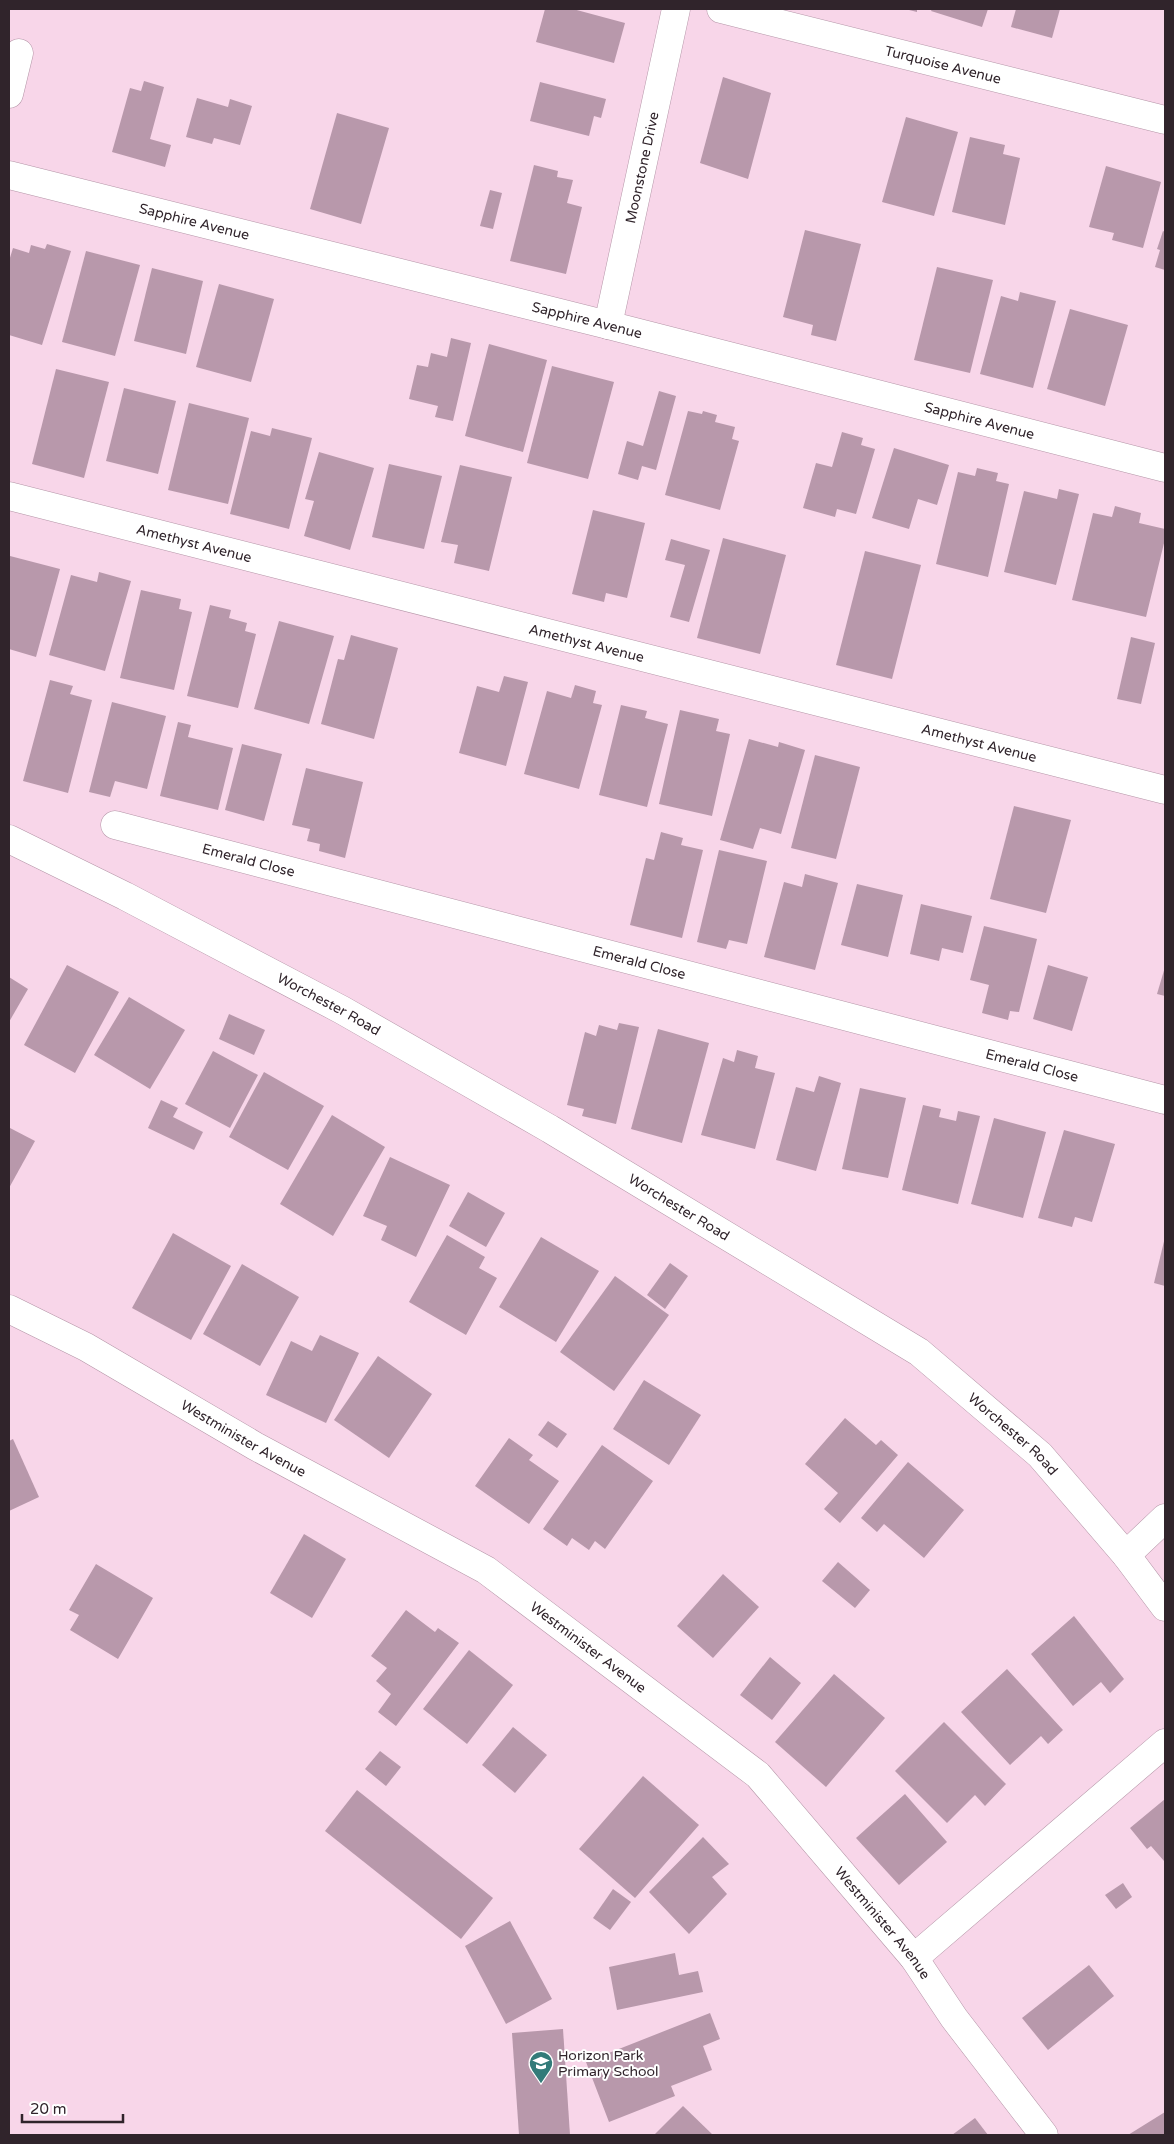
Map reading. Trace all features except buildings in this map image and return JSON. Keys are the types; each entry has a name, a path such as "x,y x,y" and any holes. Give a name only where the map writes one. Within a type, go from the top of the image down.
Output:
{"street":[{"name":"Moonstone Drive","path":"608,325 676,9"},
{"name":"Turquoise Avenue","path":"721,9 1165,120"},
{"path":"9,94 19,54"},
{"name":"Sapphire Avenue","path":"9,175 608,325 1165,468"},
{"name":"Amethyst Avenue","path":"9,496 1165,790"},
{"name":"Emerald Close","path":"116,825 1165,1100"},
{"name":"Worchester Road","path":"9,839 125,896 342,1010 541,1124 920,1352 1040,1455 1126,1555 1165,1607"},
{"name":"Westminister Avenue","path":"9,1309 86,1347 255,1446 486,1570 758,1776 914,1958 954,2018 1044,2135"},
{"path":"1126,1555 1165,1518"},
{"path":"914,1958 1165,1743"}],"place":[{"name":"Horizon Park Primary School","path":"541,2084"}]}
